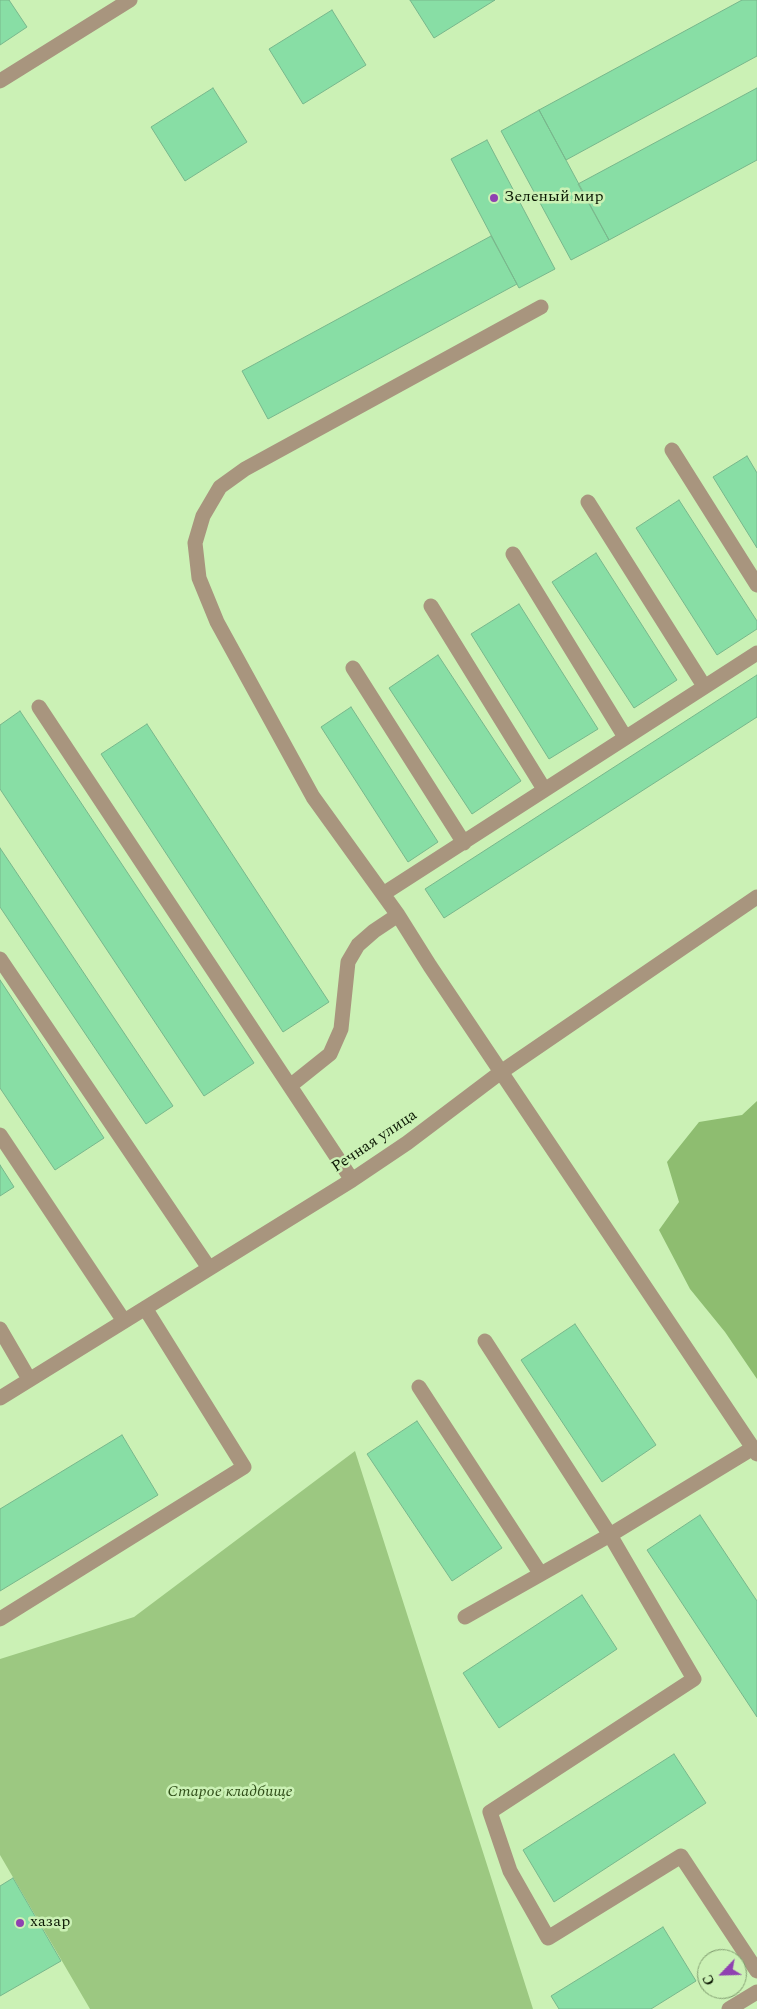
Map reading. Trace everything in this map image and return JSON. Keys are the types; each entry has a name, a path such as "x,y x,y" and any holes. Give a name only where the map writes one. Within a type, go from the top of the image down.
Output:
{"street":[{"path":"0,81 130,0"},
{"path":"465,1616 755,1451 430,966 398,915 313,797 221,631 198,578 195,543 203,516 220,487 245,469 541,307"},
{"path":"672,450 757,585"},
{"path":"588,502 704,686"},
{"path":"513,554 625,738"},
{"path":"431,606 544,789"},
{"path":"383,894 757,653"},
{"path":"353,668 464,843"},
{"path":"39,707 352,1180"},
{"name":"Речная улица","path":"0,1398 352,1180 407,1143 501,1072 757,896"},
{"path":"290,1086 330,1054 341,1030 348,962 358,946 374,931 398,915"},
{"path":"0,958 209,1268"},
{"path":"0,1135 124,1320"},
{"path":"0,1619 244,1467 145,1308"},
{"path":"0,1330 29,1380"},
{"path":"485,1341 610,1535 694,1679 490,1812 510,1871 548,1938 681,1856 757,1971"},
{"path":"419,1387 540,1573"},
{"path":"729,2009 757,1992"}],"green space":[{"path":"757,1101 757,1379 725,1332 690,1289 659,1230 679,1202 667,1162 699,1122 742,1115"},
{"name":"Старое кладбище","path":"355,1451 533,2009 90,2009 0,1855 0,1659 134,1617"}],"building":[{"path":"0,0 9,0 27,27 0,45"},
{"path":"410,0 495,0 434,38"},
{"path":"742,0 757,0 757,56 566,160 539,110"},
{"path":"332,10 366,65 303,104 269,49"},
{"path":"213,88 247,142 185,181 151,127"},
{"path":"757,88 757,160 609,240 578,184"},
{"path":"539,110 609,240 571,260 501,131"},
{"name":"Зеленый мир","path":"487,140 555,269 519,288 451,159"},
{"path":"491,236 517,284 268,419 242,371"},
{"path":"747,456 757,473 757,548 713,477"},
{"path":"679,500 757,621 757,629 717,655 636,528"},
{"path":"596,553 677,680 634,708 552,582"},
{"path":"519,604 598,729 549,759 471,634"},
{"path":"438,655 521,781 472,814 389,688"},
{"path":"757,675 757,717 444,918 425,889"},
{"path":"351,707 438,842 408,862 321,727"},
{"path":"20,711 254,1063 204,1096 0,789 0,725"},
{"path":"147,724 329,1002 283,1032 101,754"},
{"path":"0,848 173,1106 146,1124 0,907"},
{"path":"0,980 104,1138 55,1170 0,1088"},
{"path":"0,1165 14,1187 0,1196"},
{"path":"575,1324 656,1445 602,1482 521,1360"},
{"path":"417,1421 502,1548 452,1581 367,1454"},
{"path":"122,1435 158,1495 0,1591 0,1509"},
{"path":"700,1515 757,1601 757,1717 647,1550"},
{"path":"582,1595 617,1649 499,1728 463,1673"},
{"path":"674,1754 706,1803 554,1902 523,1850"},
{"name":"хазар","path":"13,1878 61,1961 0,1996 0,1886"},
{"path":"663,1927 696,1981 651,2009 559,2009 551,1996"}],"place":[{"name":"Зеленый мир","path":"494,198"},
{"name":"хазар","path":"20,1923"}]}
